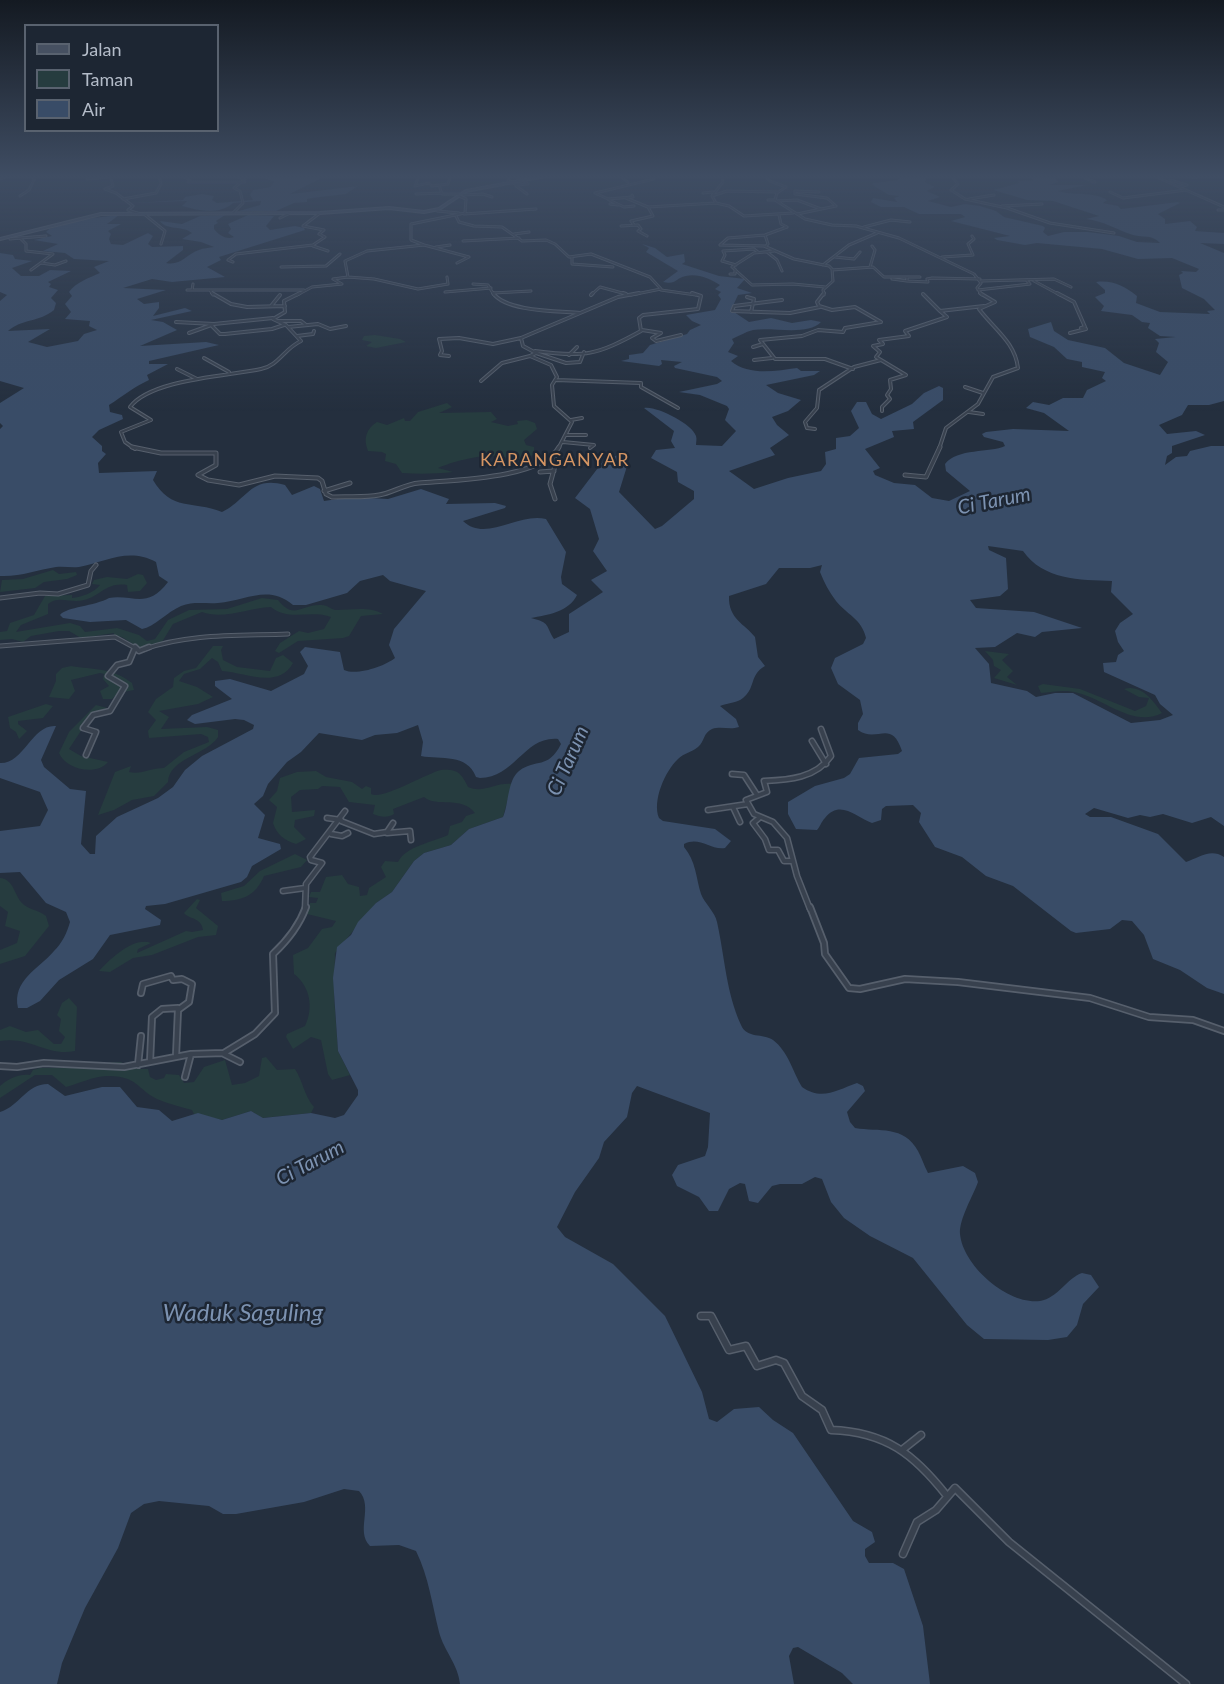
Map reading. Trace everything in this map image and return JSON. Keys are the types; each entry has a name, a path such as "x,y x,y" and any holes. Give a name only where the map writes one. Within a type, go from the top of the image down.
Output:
{"street":[{"path":"31,270 53,254 49,254"},
{"path":"233,262 228,260 240,254"},
{"path":"281,267 326,266 340,254"},
{"path":"334,260 346,261 363,254"},
{"path":"456,263 470,257 458,254"},
{"path":"564,254 572,257 584,257 581,254 591,254 650,277 661,290"},
{"path":"724,254 722,261 736,265"},
{"path":"755,254 732,266 752,285 793,284 825,287 833,282 832,270"},
{"path":"767,254 782,271"},
{"path":"781,254 832,270 850,271 853,268 870,267 885,277 907,279 920,277"},
{"path":"822,265 840,254"},
{"path":"836,257 854,259 859,254"},
{"path":"870,267 874,254"},
{"path":"932,254 980,280"},
{"path":"941,258 973,254"},
{"path":"572,257 573,264 613,267"},
{"path":"465,260 469,263"},
{"path":"40,263 56,265 66,261"},
{"path":"346,261 348,277"},
{"path":"778,265 786,264"},
{"path":"730,274 735,274 735,269"},
{"path":"888,274 892,277"},
{"path":"187,290 279,288 304,290 341,285 333,279 348,277 374,279 418,289 448,284 447,277"},
{"path":"913,282 928,282 927,279 932,278 1034,282 1055,279 1071,287"},
{"path":"907,279 916,285"},
{"path":"978,290 980,280"},
{"path":"978,290 1030,284 1026,281"},
{"path":"1034,282 1074,302 1075,311 1085,326 1081,328 1086,329 1070,333"},
{"path":"192,290 193,284"},
{"path":"473,284 487,285 500,299 529,309 581,314"},
{"path":"203,290 205,285"},
{"path":"591,295 600,287 626,294"},
{"path":"820,307 817,302 824,295 825,287"},
{"path":"445,292 491,288"},
{"path":"210,289 212,294"},
{"path":"212,294 235,290"},
{"path":"274,319 284,314 284,301 304,290"},
{"path":"449,356 441,355 439,339 459,338 495,344 521,338 626,294 661,290 685,291 701,296 698,309 647,313 640,316 642,330"},
{"path":"905,475 926,477 934,455 945,439 946,428 978,404 993,377 1018,367 1017,354 1010,343 994,329 979,309 994,302 978,290"},
{"path":"493,293 531,291"},
{"path":"212,294 224,297 231,304 285,306"},
{"path":"882,411 882,406 890,399 887,395 891,389 890,380 906,375 876,357 880,352 873,346 883,344 879,340 909,336 905,331 920,328 917,325 923,322 947,317 923,294"},
{"path":"271,306 280,295"},
{"path":"747,297 754,299 751,312"},
{"path":"773,358 760,339 802,336 823,330 831,333 843,332 845,327 881,322 855,307 833,310 820,307 790,313 732,311 734,306 782,300"},
{"path":"940,311 958,307 988,306"},
{"path":"274,319 286,326 301,341 289,346 274,364 254,371 198,379 149,392 131,405 132,410 152,420 121,432 123,439 136,450 163,453 216,453 216,465 198,475 205,480 239,484 275,476 318,478 322,481 324,491 332,497 379,495 416,483 460,481 535,466 554,456"},
{"path":"176,322 188,320 213,325 274,319 301,321 305,324"},
{"path":"213,325 221,336 305,324 320,324 330,329 346,326"},
{"path":"189,333 213,325"},
{"path":"530,356 535,352 570,356 609,348 642,330 661,333 652,338 657,341 681,335"},
{"path":"297,336 313,334 314,331"},
{"path":"521,338 524,346 566,363 579,363 584,352"},
{"path":"753,347 763,344"},
{"path":"570,356 577,347"},
{"path":"482,381 491,369 519,356 530,356 551,365 557,377 552,385 554,406 571,420 572,425 554,456 554,471 550,484 555,499"},
{"path":"570,356 570,358 580,359"},
{"path":"204,358 231,373"},
{"path":"754,360 828,359 853,369"},
{"path":"815,429 807,428 805,424 820,404 819,390 853,369 881,360"},
{"path":"177,369 198,379"},
{"path":"555,380 640,383 643,388 678,408"},
{"path":"965,387 983,393"},
{"path":"969,412 983,414"},
{"path":"571,420 582,418"},
{"path":"566,435 586,435"},
{"path":"562,442 594,445 590,448"},
{"path":"163,453 166,456"},
{"path":"540,472 554,471"},
{"path":"324,491 350,483"},
{"path":"0,598 40,593 58,594 88,585 91,572 96,565"},
{"path":"0,645 115,637 123,639 140,651 161,643 212,636 288,634"},
{"path":"86,755 96,732 83,728 93,715 109,711 116,705 125,686 108,676 117,665 129,662 135,648"},
{"path":"821,729 831,755 826,764 807,775 764,781 767,792 746,798 747,804 759,818 769,819 784,833 816,927 825,943 825,953 850,989 869,988 903,980 943,981 1088,998 1149,1017 1193,1020 1224,1031"},
{"path":"812,741 826,764"},
{"path":"732,774 743,775 757,795"},
{"path":"708,810 747,804"},
{"path":"733,807 740,822"},
{"path":"0,1066 17,1067 44,1063 82,1066 138,1065 190,1054 224,1053 255,1034 275,1013 273,955 302,918 306,906 305,888 322,863 310,857 345,812"},
{"path":"759,818 753,823 765,839 769,850 778,850 785,861 793,861"},
{"path":"327,819 341,820 374,834 409,830 411,840"},
{"path":"386,832 393,823"},
{"path":"330,834 342,836 348,832"},
{"path":"283,891 305,888"},
{"path":"141,993 143,984 171,976 173,980 186,980 192,984 188,1002 179,1008 162,1010 152,1017 150,1062"},
{"path":"176,1056 179,1024 176,1019 179,1008"},
{"path":"138,1065 141,1036"},
{"path":"224,1053 240,1062"},
{"path":"185,1077 190,1054"},
{"path":"701,1316 712,1317 717,1333 729,1350 746,1346 757,1366 776,1360 784,1363 802,1396 822,1410 831,1430 860,1431 902,1450 917,1460 947,1496"},
{"path":"902,1450 921,1435"},
{"path":"903,1554 915,1524 936,1510 956,1489 1009,1542 1186,1684"}],"green space":[{"path":"375,335 406,342 376,348 366,346 372,342 362,340 364,336"},
{"path":"447,403 452,407 439,413 491,412 497,419 491,422 508,426 518,424 517,421 527,420 535,423 537,429 524,440 526,445 534,447 534,455 512,461 506,457 497,456 475,457 438,468 453,472 414,474 402,473 396,464 385,461 386,454 382,452 368,451 366,435 377,422 387,425 404,418 405,421 410,421 418,412"},
{"path":"53,570 59,574 76,572 77,575 67,579 44,582 35,588 0,592 2,580 23,579"},
{"path":"138,574 143,575 147,583 140,591 128,592 127,585 120,585 109,587 84,600 52,601 48,604 48,614 21,625 16,632 70,623 80,626 85,632 117,628 139,635 147,641 155,639 168,620 189,610 227,609 262,598 278,600 288,609 293,610 322,605 335,610 366,609 383,614 361,616 349,636 298,641 279,653 275,651 280,643 299,631 308,633 324,629 331,617 316,614 285,614 271,607 218,615 202,612 173,624 162,642 141,649 122,637 114,636 114,633 81,638 69,631 59,631 31,636 23,642 12,639 0,640 0,632 7,631 10,623 34,615 45,596 79,597 100,585 92,584 94,580 107,577 127,579"},
{"path":"213,646 223,646 221,650 223,660 237,667 270,671 276,658 283,655 293,663 279,676 260,678 222,671 218,662 212,658 200,669 184,674 179,681 197,687 213,697 198,704 159,711 169,717 161,729 207,727 218,730 218,737 206,748 175,767 168,782 154,796 132,800 114,810 98,815 115,772 131,766 129,772 133,773 164,768 184,752 209,742 208,737 201,734 149,738 148,731 156,720 148,712 156,699 173,687 174,678 184,671 196,668"},
{"path":"985,651 1009,654 1002,660 1013,671 1007,677 1017,685 994,678 1001,670 994,666 993,660"},
{"path":"71,666 117,674 132,683 134,690 118,693 112,699 103,699 100,691 109,686 103,679 104,674 100,673 71,680 75,691 69,699 49,697 56,681 56,674 62,668"},
{"path":"1043,684 1080,689 1135,711 1146,706 1149,698 1139,697 1124,689 1136,689 1142,691 1155,703 1162,713 1151,717 1130,715 1088,696 1073,692 1041,693 1038,686"},
{"path":"46,704 53,706 43,718 18,721 18,724 27,731 19,739 16,732 10,728 8,717"},
{"path":"96,705 107,708 92,714 69,749 81,756 108,762 97,769 82,769 68,764 59,753 69,732"},
{"path":"441,770 458,773 468,787 474,789 512,784 503,817 469,829 451,845 424,853 414,861 392,892 376,903 335,953 334,996 338,1051 350,1075 332,1080 328,1074 321,1040 311,1037 293,1049 286,1037 287,1034 305,1026 310,1005 304,985 294,974 293,955 308,948 322,929 332,927 336,921 307,914 310,903 316,903 318,898 309,897 311,892 320,892 326,877 342,875 348,884 359,887 360,896 367,895 369,888 386,877 381,867 385,861 398,862 407,852 448,835 450,826 462,822 466,816 475,813 463,804 435,802 424,797 393,809 394,814 392,815 381,816 373,814 375,805 349,802 340,787 322,786 318,789 300,790 291,797 292,812 315,810 314,816 295,820 294,827 306,839 296,844 285,839 277,831 273,823 277,807 269,800 277,791 280,778 297,772 316,771 326,777 352,782 362,789 366,786 371,788 371,794 377,795"},
{"path":"295,854 307,860 301,867 264,876 257,888 248,896 222,901 221,893 244,886 260,871"},
{"path":"0,878 11,884 23,904 46,916 49,926 25,956 0,964 0,950 17,943 20,931 5,926 8,912 0,906"},
{"path":"197,899 200,900 196,908 218,926 216,935 198,937 152,955 133,958 110,972 99,971 123,950 137,943 151,943 138,949 137,953 186,931 203,930 198,921 184,913"},
{"path":"69,998 77,1007 75,1051 56,1051 21,1041 0,1041 0,1030 10,1026 26,1032 38,1030 54,1044 61,1044 65,1037 59,1031 61,1019 57,1015 62,1003"},
{"path":"266,1057 277,1070 295,1069 314,1107 311,1113 262,1118 251,1111 222,1120 194,1114 192,1110 157,1099 131,1080 117,1076 96,1078 66,1087 52,1075 35,1075 0,1098 0,1086 4,1083 18,1076 30,1075 33,1070 40,1068 96,1068 104,1063 121,1062 131,1069 148,1069 150,1077 156,1080 164,1078 166,1074 179,1075 184,1083 194,1082 204,1067 225,1060 232,1085 245,1083 259,1076 262,1058"}],"water":[{"name":"Waduk Saguling","path":"0,254 13,255 15,259 32,261 12,268 21,276 39,276 50,270 71,271 48,282 51,284 49,287 58,290 51,298 56,303 54,310 8,331 50,329 28,342 47,347 78,341 84,334 97,330 89,326 90,321 65,319 71,312 65,304 72,296 69,292 75,286 100,273 94,267 109,261 74,259 66,254 178,254 166,263 171,264 179,262 192,254 230,254 219,257 221,260 207,267 225,277 172,282 152,279 123,288 166,290 137,299 144,304 159,302 159,308 153,316 185,308 192,311 151,320 163,322 177,330 140,346 206,342 219,345 149,361 149,364 168,364 147,375 149,380 109,405 110,412 122,415 123,419 99,430 92,437 102,446 102,451 106,454 98,463 99,473 157,471 153,480 168,497 183,504 222,512 257,486 274,483 285,485 292,495 314,486 320,489 324,501 351,497 388,499 421,489 449,499 446,504 495,503 506,506 463,521 472,527 482,529 524,519 546,519 566,552 561,577 562,584 577,595 563,609 531,618 545,623 554,639 569,632 569,614 603,592 591,580 607,571 593,551 599,539 590,509 575,498 604,460 618,455 626,459 628,463 619,492 655,529 662,526 694,499 694,491 678,482 677,472 651,458 656,450 675,448 671,441 674,431 644,408 656,409 681,421 693,431 696,445 722,446 736,431 725,420 729,409 727,406 700,395 679,392 717,384 722,381 717,377 675,368 674,366 682,362 661,360 662,364 659,366 621,361 629,359 629,355 643,353 650,345 687,334 701,325 686,315 715,310 721,299 718,295 721,292 715,289 720,285 704,277 690,275 671,283 663,282 678,271 649,254 662,254 667,257 684,254 685,262 682,264 719,276 745,279 737,288 752,293 738,295 731,310 749,322 771,318 792,323 811,320 821,322 808,329 753,330 732,339 734,343 728,352 738,356 731,361 746,369 762,371 797,368 801,371 820,371 814,375 766,385 778,393 801,400 788,411 772,417 777,425 789,435 770,448 775,455 729,471 754,489 788,478 821,471 826,464 825,452 836,449 836,438 850,436 859,428 851,411 857,402 866,402 872,414 881,419 912,404 924,393 939,386 943,388 943,400 913,422 914,429 892,431 894,437 865,449 880,468 873,471 875,475 894,483 915,485 932,498 949,501 970,491 946,471 945,464 950,459 965,453 1005,446 1003,442 984,437 982,434 1013,429 1069,431 1044,413 1026,408 1033,402 1049,405 1063,398 1083,398 1087,390 1106,381 1102,378 1105,372 1082,367 1082,362 1067,359 1054,347 1030,337 1028,329 1051,322 1054,331 1068,340 1105,348 1124,363 1160,375 1168,362 1156,352 1159,343 1155,339 1176,337 1160,336 1148,328 1150,323 1142,322 1132,315 1101,311 1104,306 1095,297 1105,293 1105,290 1096,282 1108,282 1123,287 1137,296 1136,303 1160,312 1210,314 1207,311 1215,310 1204,299 1182,288 1179,275 1183,273 1181,271 1196,272 1199,269 1172,258 1138,259 1119,254 1224,254 1224,401 1209,405 1188,405 1182,415 1159,425 1167,434 1196,431 1205,435 1172,446 1172,453 1167,456 1165,465 1176,457 1187,456 1190,451 1211,446 1224,446 1224,826 1211,817 1192,823 1163,814 1128,818 1094,808 1085,814 1090,817 1111,817 1158,834 1186,862 1214,853 1224,857 1224,994 1207,988 1180,970 1153,959 1144,935 1132,921 1122,920 1110,929 1076,933 1071,931 1013,886 986,876 962,857 935,847 919,822 921,813 913,805 886,806 882,809 881,820 872,823 848,811 836,810 825,818 817,830 796,829 788,814 788,802 815,786 844,778 850,774 859,758 898,754 902,751 893,736 883,733 865,734 858,730 858,723 863,714 860,700 838,684 831,668 835,658 863,644 866,638 861,626 833,598 820,572 822,565 810,568 779,568 766,584 729,596 729,604 734,616 755,637 758,657 765,666 754,677 750,690 743,698 720,706 736,719 739,727 712,729 698,747 678,759 664,778 657,803 659,818 663,821 715,829 731,841 725,848 700,842 690,842 684,844 684,847 693,864 701,894 716,918 729,987 736,1013 744,1029 751,1034 773,1040 786,1056 802,1087 809,1091 823,1094 857,1083 863,1086 865,1091 847,1112 855,1128 890,1131 906,1137 918,1151 928,1173 963,1166 975,1173 978,1182 964,1215 960,1234 969,1259 989,1281 1001,1290 1027,1301 1040,1301 1052,1296 1082,1273 1091,1275 1099,1287 1083,1304 1077,1325 1067,1337 1048,1340 984,1339 967,1325 913,1258 870,1236 844,1218 831,1202 822,1179 815,1177 802,1184 772,1186 758,1203 749,1201 745,1184 740,1183 729,1189 718,1211 709,1211 699,1197 677,1186 672,1175 678,1165 705,1156 708,1147 710,1113 637,1086 632,1093 627,1117 604,1142 599,1158 575,1192 557,1227 565,1237 613,1264 665,1316 702,1392 709,1419 717,1422 734,1409 759,1407 773,1420 793,1433 853,1521 872,1532 875,1542 865,1549 865,1556 869,1563 893,1563 904,1569 923,1626 930,1684 853,1684 842,1673 798,1647 793,1648 789,1656 794,1684 460,1684 457,1670 441,1639 427,1581 416,1551 399,1545 370,1546 364,1533 365,1504 363,1497 359,1491 344,1489 304,1502 236,1514 223,1514 209,1506 159,1501 144,1504 131,1513 118,1548 85,1608 62,1663 57,1684 0,1684 0,1112 13,1105 28,1091 48,1084 65,1096 102,1087 120,1087 137,1107 159,1110 172,1121 198,1113 222,1120 251,1111 263,1118 311,1113 335,1118 344,1115 358,1095 358,1090 338,1051 333,978 337,947 351,935 358,922 376,903 392,892 414,861 424,853 451,845 469,829 503,817 515,775 525,767 546,761 561,744 558,739 536,744 502,771 480,778 476,777 472,769 460,761 421,756 423,742 418,725 397,733 375,735 362,740 319,733 301,752 287,762 268,784 263,796 254,804 265,815 258,838 280,844 281,849 252,866 247,877 241,882 165,904 146,906 145,909 161,920 160,925 110,935 93,959 59,980 40,1001 27,1008 18,1008 17,998 23,982 59,945 70,922 66,912 46,903 20,872 0,873 0,831 40,826 48,810 40,792 0,778 0,763 8,762 16,757 40,731 56,726 41,760 44,767 70,789 86,791 81,844 90,854 95,854 96,836 117,817 158,798 173,787 185,770 202,756 253,729 254,725 244,720 195,724 187,720 192,715 232,699 215,686 215,681 230,679 271,691 304,674 308,666 300,652 305,647 340,652 344,670 350,672 363,671 385,664 395,658 389,645 394,629 426,591 390,581 383,575 360,581 347,593 306,605 293,605 284,599 266,595 228,602 186,604 142,629 126,620 90,622 63,618 60,615 68,610 109,598 140,599 153,596 168,582 159,576 156,562 146,558 117,557 79,567 56,567 0,576 0,429 3,426 0,423 0,403 24,388 0,381 0,301 7,295 0,292","holes":["988,546 1023,551 1031,561 1052,573 1075,579 1112,581 1111,592 1133,614 1120,623 1115,631 1124,651 1118,655 1116,662 1103,663 1104,672 1155,695 1160,704 1173,715 1160,720 1131,723 1073,693 1055,693 1036,697 1027,691 991,683 989,664 975,648 995,647 1017,633 1035,637 1042,632 1082,628 1034,612 976,608 970,600 1000,596 1008,589 1006,558 989,550"]}],"district":[{"name":"KARANGANYAR","path":"555,460"}],"water label":[{"name":"Ci Tarum","path":"994,501"},
{"name":"Ci Tarum","path":"568,761"},
{"name":"Ci Tarum","path":"310,1163"}]}
